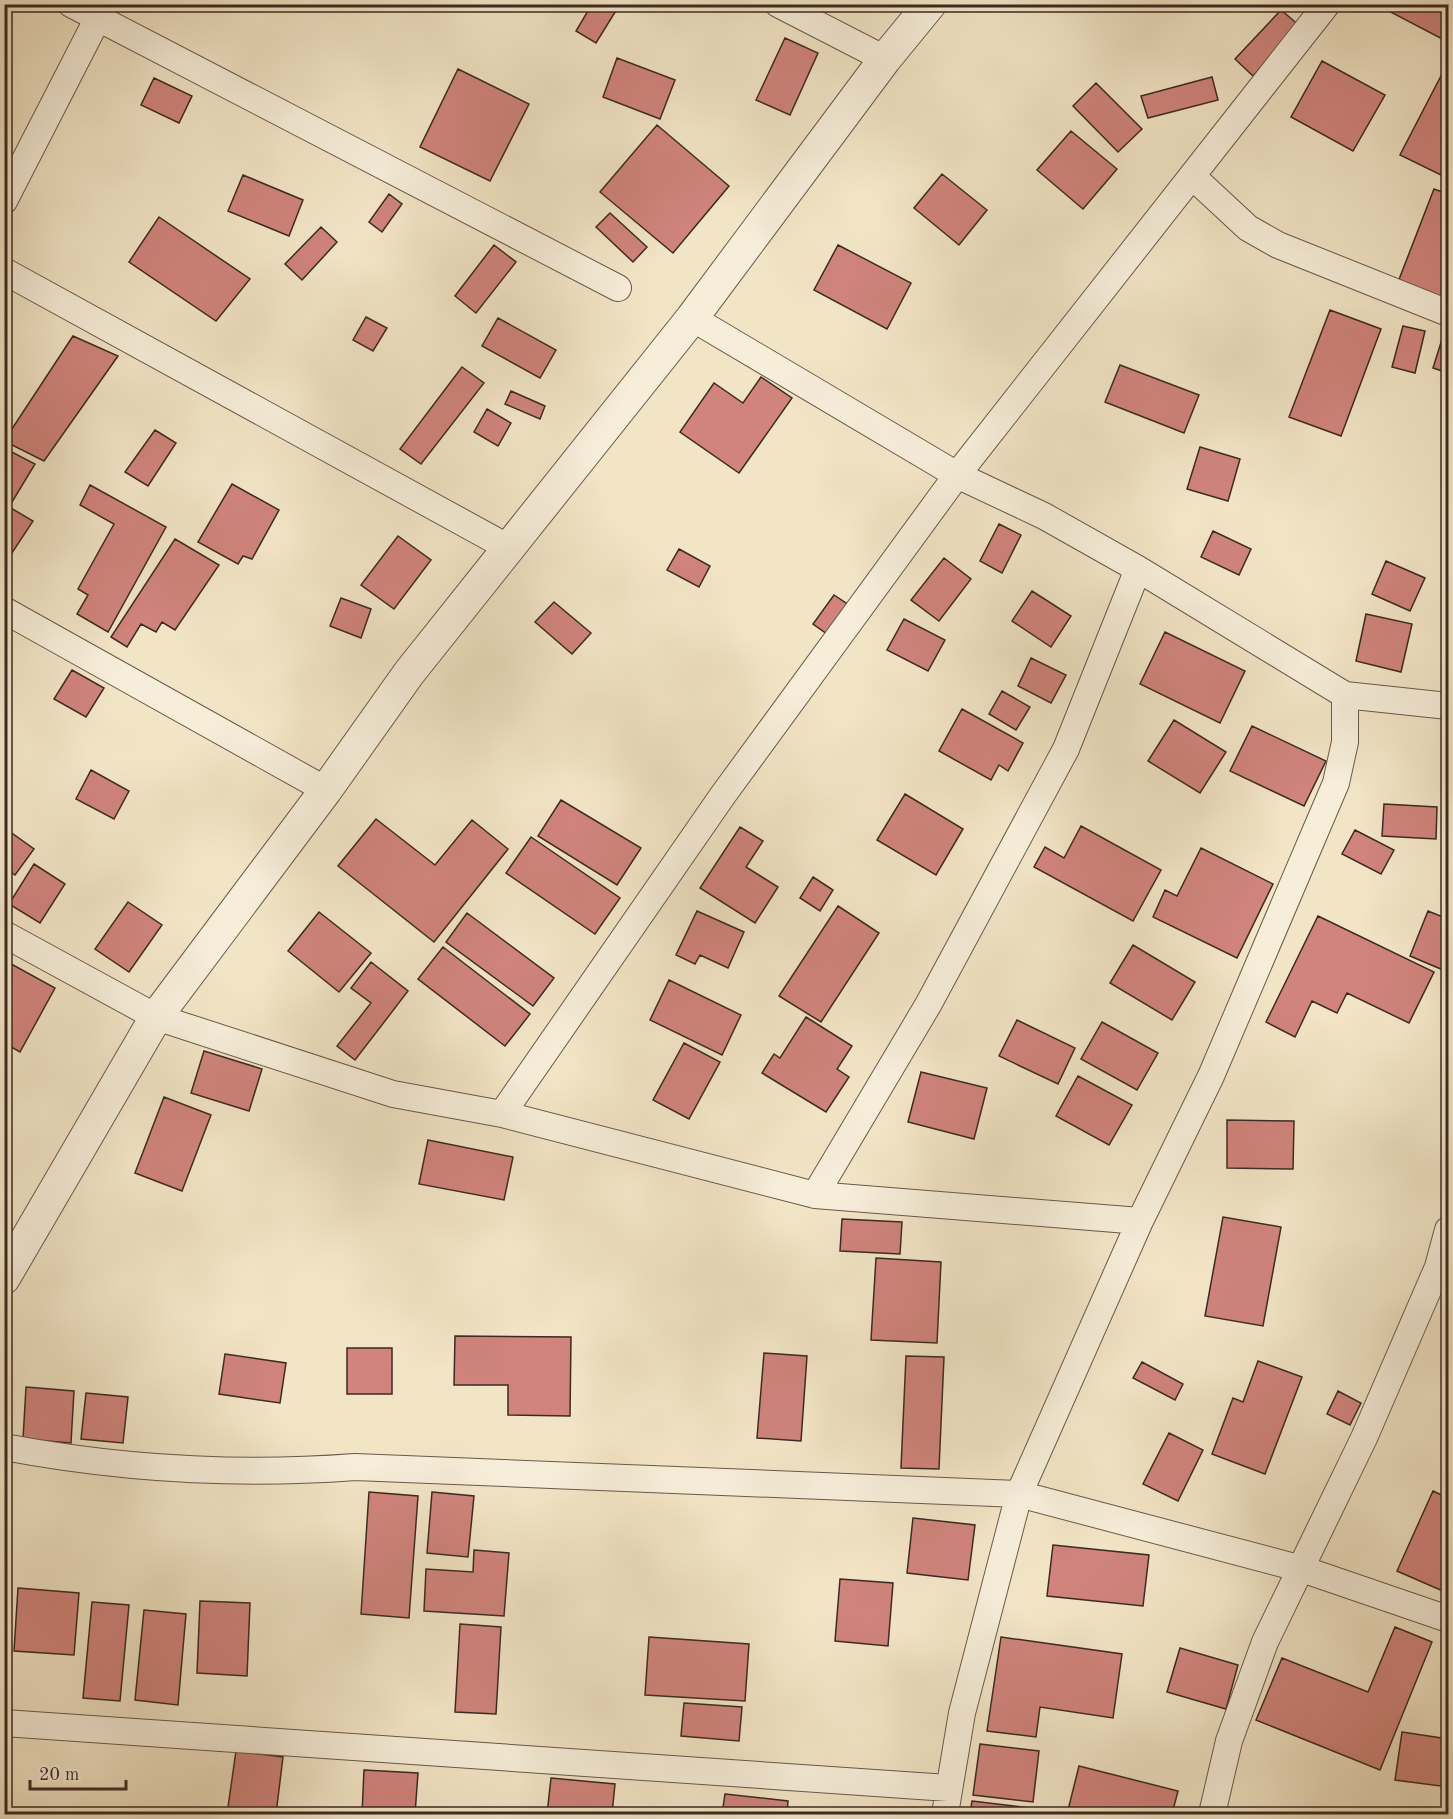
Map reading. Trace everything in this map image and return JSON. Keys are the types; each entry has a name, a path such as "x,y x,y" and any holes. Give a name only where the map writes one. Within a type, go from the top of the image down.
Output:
{"street":[{"path":"71,4 102,11 618,288"},
{"path":"778,4 885,59"},
{"path":"4,1278 156,1017 326,790 409,674 692,318 885,59 930,4"},
{"path":"502,1114 723,795 957,476 1327,4"},
{"path":"4,201 102,11"},
{"path":"1192,176 1248,228 1278,245 1449,313"},
{"path":"4,271 509,548"},
{"path":"692,318 957,476 1044,516 1138,569 1345,695 1449,706"},
{"path":"815,1195 928,1005 1066,749 1138,569"},
{"path":"4,610 326,790"},
{"path":"945,1815 962,1713 1019,1494 1140,1221 1211,1076 1336,783 1345,742 1345,695"},
{"path":"4,934 156,1017 393,1094 502,1114 815,1195 1140,1221"},
{"path":"1212,1815 1229,1741 1265,1642 1364,1438 1438,1267 1449,1230"},
{"path":"4,1448 156,1469 257,1472 355,1467 1019,1494 1302,1569 1449,1619"},
{"path":"4,1723 948,1788"}],"building":[{"path":"592,4 610,4 617,9 596,43 576,31"},
{"path":"1382,4 1448,4 1448,42 1381,7"},
{"path":"1281,10 1300,26 1253,76 1235,59"},
{"path":"785,38 818,53 790,115 756,100"},
{"path":"617,58 675,80 660,119 603,97"},
{"path":"1322,61 1385,95 1353,151 1291,117"},
{"path":"458,69 529,104 490,181 420,147"},
{"path":"1443,72 1448,75 1448,171 1445,177 1400,155"},
{"path":"1212,77 1218,100 1148,118 1141,96"},
{"path":"154,78 192,96 179,123 141,105"},
{"path":"1096,83 1142,129 1118,152 1073,106"},
{"path":"657,125 729,186 673,253 600,192"},
{"path":"1071,131 1117,169 1083,209 1037,170"},
{"path":"942,174 987,210 959,245 914,208"},
{"path":"243,175 303,200 289,236 228,211"},
{"path":"1434,189 1448,194 1448,285 1443,299 1398,282"},
{"path":"389,194 402,204 382,232 369,222"},
{"path":"610,213 647,247 633,262 596,227"},
{"path":"159,217 250,279 216,321 129,262"},
{"path":"321,227 337,242 302,280 285,264"},
{"path":"494,245 516,262 476,313 455,296"},
{"path":"838,245 911,283 887,329 814,290"},
{"path":"1330,310 1381,329 1341,436 1289,417"},
{"path":"366,317 387,328 373,351 353,340"},
{"path":"498,318 556,350 540,378 482,346"},
{"path":"1403,326 1425,331 1415,373 1392,367"},
{"path":"73,336 118,356 44,461 4,441"},
{"path":"1443,336 1448,338 1448,373 1433,368"},
{"path":"1120,365 1199,395 1184,433 1105,402"},
{"path":"462,367 484,383 421,464 400,449"},
{"path":"761,377 792,398 739,473 680,432 714,383 743,403"},
{"path":"511,391 545,406 540,419 505,404"},
{"path":"487,409 511,423 498,446 474,432"},
{"path":"155,430 176,443 148,486 125,472"},
{"path":"1200,447 1240,459 1228,501 1187,489"},
{"path":"4,448 35,464 12,502 4,499"},
{"path":"232,484 279,510 252,559 243,556 238,564 198,542"},
{"path":"90,485 166,527 108,632 77,614 88,595 78,589 114,524 80,505"},
{"path":"4,504 33,521 4,565"},
{"path":"999,524 1021,535 1002,573 980,561"},
{"path":"1213,531 1251,549 1239,575 1201,557"},
{"path":"398,536 431,560 394,609 361,585"},
{"path":"175,539 219,565 175,630 162,622 156,632 141,624 127,647 111,637"},
{"path":"679,549 710,566 699,587 667,570"},
{"path":"944,558 971,579 939,621 911,600"},
{"path":"1386,561 1425,578 1410,611 1372,594"},
{"path":"1032,591 1071,616 1051,647 1012,621"},
{"path":"834,595 849,605 827,634 813,624"},
{"path":"341,598 371,609 361,638 330,626"},
{"path":"554,602 591,633 572,654 535,622"},
{"path":"1366,614 1412,624 1401,672 1356,661"},
{"path":"904,619 945,640 928,671 887,650"},
{"path":"1165,632 1245,671 1220,723 1140,684"},
{"path":"1031,658 1066,675 1051,703 1018,686"},
{"path":"72,670 104,688 86,717 54,699"},
{"path":"1002,691 1030,707 1016,730 989,714"},
{"path":"962,709 1023,743 1008,771 999,765 991,780 939,751"},
{"path":"1174,720 1226,752 1200,793 1148,761"},
{"path":"1252,726 1326,761 1304,806 1230,771"},
{"path":"91,770 129,791 114,819 76,799"},
{"path":"905,794 963,829 936,875 877,840"},
{"path":"561,800 641,848 617,885 538,836"},
{"path":"1384,804 1437,807 1436,839 1382,836"},
{"path":"376,819 435,865 472,820 508,849 434,942 338,866"},
{"path":"1081,826 1161,870 1133,921 1034,867 1045,847 1064,858"},
{"path":"740,827 763,841 746,867 778,887 755,923 700,888"},
{"path":"1355,830 1394,850 1381,874 1342,854"},
{"path":"9,831 34,849 15,875 4,867 4,837"},
{"path":"531,837 620,898 595,934 506,873"},
{"path":"1201,848 1273,884 1237,958 1153,917 1165,890 1177,896"},
{"path":"34,864 65,884 40,923 9,904"},
{"path":"813,877 833,890 820,911 800,898"},
{"path":"128,902 162,925 129,972 95,949"},
{"path":"838,906 879,933 821,1022 779,996"},
{"path":"697,911 744,932 728,968 700,955 695,964 676,955"},
{"path":"1428,911 1448,919 1448,972 1410,956"},
{"path":"319,912 371,953 339,992 288,951"},
{"path":"467,913 554,978 533,1006 446,942"},
{"path":"1318,916 1434,972 1409,1023 1347,993 1337,1013 1312,1001 1295,1037 1266,1022"},
{"path":"1133,945 1195,982 1172,1020 1110,983"},
{"path":"443,947 530,1014 505,1046 418,979"},
{"path":"4,960 55,988 20,1052 4,1043"},
{"path":"371,962 408,991 355,1060 337,1046 371,1003 351,988"},
{"path":"669,980 741,1015 722,1055 650,1020"},
{"path":"806,1017 852,1046 837,1069 849,1077 826,1112 762,1073 774,1054 780,1058"},
{"path":"1017,1020 1075,1048 1058,1084 999,1056"},
{"path":"1102,1022 1158,1053 1137,1090 1081,1059"},
{"path":"684,1043 720,1062 689,1119 653,1100"},
{"path":"204,1051 262,1069 249,1111 191,1093"},
{"path":"921,1072 987,1088 974,1139 908,1122"},
{"path":"1078,1076 1132,1105 1109,1145 1056,1116"},
{"path":"164,1097 211,1115 182,1191 135,1173"},
{"path":"1227,1120 1294,1121 1293,1169 1227,1168"},
{"path":"428,1140 513,1157 504,1200 419,1184"},
{"path":"1223,1217 1281,1227 1263,1326 1205,1316"},
{"path":"842,1219 902,1222 900,1254 840,1251"},
{"path":"876,1258 941,1262 937,1343 871,1340"},
{"path":"455,1336 571,1337 570,1416 508,1415 508,1385 454,1385"},
{"path":"347,1348 392,1348 392,1394 347,1394"},
{"path":"764,1353 807,1356 801,1441 757,1438"},
{"path":"225,1354 286,1363 280,1403 219,1394"},
{"path":"906,1356 944,1357 939,1469 901,1468"},
{"path":"1258,1361 1302,1377 1265,1474 1212,1454 1233,1398 1243,1402"},
{"path":"1142,1362 1183,1384 1175,1400 1133,1378"},
{"path":"26,1387 74,1391 71,1443 23,1439"},
{"path":"1338,1391 1361,1403 1350,1425 1327,1414"},
{"path":"86,1393 128,1397 123,1443 81,1439"},
{"path":"1169,1433 1203,1450 1178,1501 1143,1484"},
{"path":"1433,1491 1448,1498 1448,1583 1445,1592 1397,1571"},
{"path":"369,1492 418,1496 409,1618 361,1614"},
{"path":"432,1492 474,1496 468,1557 427,1553"},
{"path":"913,1518 975,1525 968,1580 907,1573"},
{"path":"1053,1545 1149,1555 1143,1606 1047,1596"},
{"path":"474,1550 509,1553 504,1616 424,1611 426,1569 473,1572"},
{"path":"840,1579 893,1583 888,1646 835,1641"},
{"path":"18,1588 79,1593 74,1655 14,1651"},
{"path":"200,1601 250,1603 247,1676 197,1673"},
{"path":"92,1602 129,1605 120,1701 83,1698"},
{"path":"144,1610 186,1614 178,1705 135,1700"},
{"path":"460,1624 501,1627 496,1714 455,1712"},
{"path":"1395,1627 1432,1642 1380,1770 1256,1720 1282,1658 1368,1692"},
{"path":"649,1637 749,1644 745,1701 645,1695"},
{"path":"1001,1637 1122,1654 1113,1718 1040,1707 1036,1737 987,1731"},
{"path":"1180,1648 1238,1665 1226,1709 1167,1692"},
{"path":"684,1703 742,1707 739,1741 681,1736"},
{"path":"1402,1732 1448,1739 1448,1787 1395,1780"},
{"path":"980,1744 1039,1751 1033,1802 973,1795"},
{"path":"236,1751 283,1757 276,1814 227,1814"},
{"path":"1079,1766 1178,1791 1172,1814 1067,1814"},
{"path":"364,1770 418,1773 415,1814 362,1814"},
{"path":"551,1778 615,1784 612,1814 547,1814"},
{"path":"725,1794 788,1801 787,1814 722,1814"},
{"path":"972,1801 1047,1810 1046,1814 970,1814"},
{"path":"1302,1808 1350,1814 1301,1814"}]}
